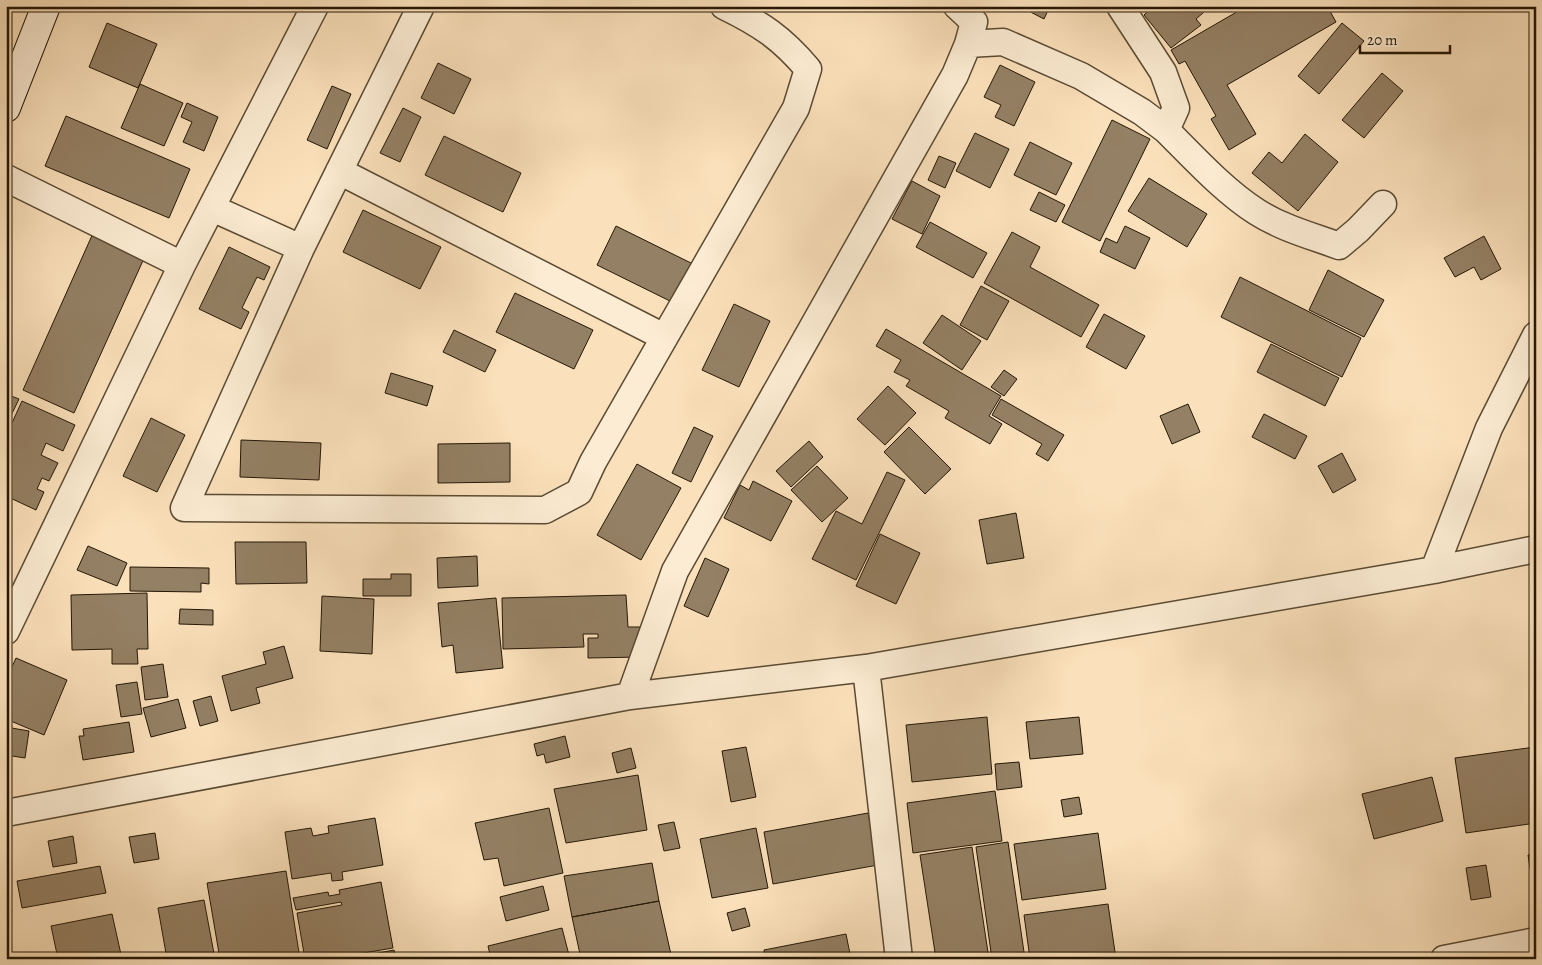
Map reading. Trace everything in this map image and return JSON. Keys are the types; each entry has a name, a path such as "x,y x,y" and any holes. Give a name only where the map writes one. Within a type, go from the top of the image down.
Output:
{"street":[{"path":"6,108 46,6"},
{"path":"6,631 182,264 315,6"},
{"path":"421,6 301,248 184,508 545,510 579,492 593,462 796,108 808,69 787,45 750,19 724,6"},
{"path":"630,696 675,571 950,83 968,44 974,22 957,6"},
{"path":"1120,6 1163,72 1176,108 1166,130"},
{"path":"968,44 1003,42 1081,76 1142,112 1166,130 1205,169 1257,212 1295,230 1339,246 1358,230 1383,204"},
{"path":"339,171 664,337"},
{"path":"6,178 182,264"},
{"path":"212,208 301,248"},
{"path":"1434,570 1489,428 1536,335"},
{"path":"6,813 630,696 866,668 1434,570 1536,549"},
{"path":"866,668 899,959"},
{"path":"1444,959 1536,942"}],"building":[{"path":"1019,6 1050,6 1044,19"},
{"path":"1154,6 1211,6 1196,19 1201,25 1171,48 1144,15"},
{"path":"1247,6 1327,6 1336,22 1227,85 1256,134 1229,150 1211,119 1216,116 1185,61 1179,64 1171,50"},
{"path":"107,23 157,44 138,88 89,67"},
{"path":"1342,23 1364,41 1319,94 1298,76"},
{"path":"438,63 471,79 454,114 421,98"},
{"path":"1000,65 1035,82 1014,126 995,117 1001,105 984,97"},
{"path":"1382,73 1403,91 1364,138 1342,120"},
{"path":"140,84 183,103 164,146 121,128"},
{"path":"332,86 351,94 327,149 307,140"},
{"path":"187,103 218,117 204,151 183,142 192,122 181,117"},
{"path":"403,108 421,117 400,162 380,153"},
{"path":"66,116 190,169 169,218 45,166"},
{"path":"1112,120 1150,139 1100,241 1062,222"},
{"path":"975,133 1009,149 990,188 956,171"},
{"path":"1305,134 1338,162 1298,211 1252,173 1269,152 1282,163"},
{"path":"444,136 521,173 503,212 425,175"},
{"path":"1030,142 1072,163 1056,195 1014,175"},
{"path":"939,156 956,163 945,188 928,180"},
{"path":"1149,178 1207,214 1187,247 1128,211"},
{"path":"912,181 940,196 922,234 892,219"},
{"path":"1039,192 1065,205 1056,222 1030,210"},
{"path":"363,210 441,247 420,289 343,252"},
{"path":"930,222 987,253 973,278 916,247"},
{"path":"616,226 693,264 674,303 597,265"},
{"path":"1125,226 1150,238 1135,269 1100,252 1106,238 1117,243"},
{"path":"94,231 146,254 74,413 23,390"},
{"path":"1012,232 1040,247 1030,267 1099,305 1081,337 984,283"},
{"path":"1484,236 1501,269 1481,280 1474,267 1455,277 1444,258"},
{"path":"229,247 270,267 264,280 257,277 242,308 249,312 241,329 199,309"},
{"path":"1328,270 1384,300 1364,337 1309,310"},
{"path":"1240,277 1361,338 1342,377 1221,317"},
{"path":"981,286 1009,301 987,340 960,325"},
{"path":"515,293 593,330 574,369 496,332"},
{"path":"734,304 770,321 739,387 702,370"},
{"path":"1104,314 1145,336 1126,369 1086,347"},
{"path":"942,315 981,341 962,370 923,343"},
{"path":"886,329 1001,396 989,416 1002,424 990,444 945,418 949,411 906,386 910,380 894,372 901,360 876,346"},
{"path":"454,330 496,350 485,372 443,352"},
{"path":"1271,344 1339,378 1325,406 1257,372"},
{"path":"1004,370 1017,379 1004,396 991,387"},
{"path":"391,373 433,386 427,406 385,393"},
{"path":"888,386 916,413 885,445 857,419"},
{"path":"6,394 19,399 6,426"},
{"path":"1001,399 1064,435 1048,461 1036,454 1042,444 992,415"},
{"path":"22,401 75,425 63,451 46,443 41,455 58,463 49,481 42,478 37,489 44,492 36,510 6,496 6,436"},
{"path":"1188,404 1200,432 1172,444 1160,416"},
{"path":"1264,414 1307,436 1295,459 1252,437"},
{"path":"151,418 185,435 157,492 123,476"},
{"path":"694,427 713,436 691,482 672,473"},
{"path":"909,427 951,469 925,494 884,452"},
{"path":"241,440 321,443 319,480 240,477"},
{"path":"809,441 823,457 791,487 776,471"},
{"path":"510,443 510,482 438,483 438,444"},
{"path":"1342,453 1356,480 1333,493 1318,466"},
{"path":"637,464 681,488 641,560 597,535"},
{"path":"817,466 848,498 822,522 791,490"},
{"path":"887,472 905,480 856,580 812,559 836,511 862,524"},
{"path":"753,481 792,501 771,541 724,518 740,485 749,490"},
{"path":"1016,513 1024,558 987,564 979,520"},
{"path":"880,534 920,553 896,604 856,586"},
{"path":"235,542 306,542 307,583 236,584"},
{"path":"88,546 127,563 117,586 77,570"},
{"path":"477,556 478,586 438,588 437,558"},
{"path":"705,558 729,569 708,617 684,606"},
{"path":"130,567 209,568 209,584 201,583 201,592 130,591"},
{"path":"391,574 411,574 411,596 363,596 363,579 391,579"},
{"path":"147,593 148,649 137,649 138,664 112,664 112,649 72,650 71,595"},
{"path":"626,595 628,627 640,627 641,657 588,658 588,638 598,638 598,634 583,634 584,647 503,649 502,598"},
{"path":"322,596 374,599 372,654 320,651"},
{"path":"496,598 503,668 456,673 453,645 442,647 438,603"},
{"path":"180,609 213,610 213,625 179,624"},
{"path":"284,646 293,678 256,688 260,703 231,711 222,676 266,664 263,652"},
{"path":"16,658 67,680 44,735 6,719 6,680"},
{"path":"163,664 168,697 145,700 141,667"},
{"path":"137,682 142,714 121,717 116,685"},
{"path":"211,696 218,721 200,726 193,701"},
{"path":"178,699 186,728 151,737 143,708"},
{"path":"987,717 992,774 912,782 906,725"},
{"path":"1079,717 1083,754 1030,759 1026,722"},
{"path":"129,722 134,752 83,760 79,736 84,736 83,729"},
{"path":"6,727 29,731 25,758 6,755"},
{"path":"565,736 570,757 546,763 544,754 537,756 534,744"},
{"path":"746,747 756,797 731,802 722,751"},
{"path":"1535,747 1536,823 1466,833 1455,758"},
{"path":"631,748 636,768 617,773 612,753"},
{"path":"1019,762 1022,787 997,790 995,764"},
{"path":"638,775 647,830 566,843 554,789"},
{"path":"1432,777 1443,821 1374,839 1362,794"},
{"path":"995,791 1002,841 913,853 907,803"},
{"path":"1079,797 1082,814 1064,817 1061,800"},
{"path":"549,808 563,873 504,886 498,858 484,860 475,823"},
{"path":"868,813 878,865 773,884 764,832"},
{"path":"375,818 383,865 342,872 343,880 332,881 331,873 292,879 285,832 311,828 313,836 329,833 328,826"},
{"path":"674,822 680,848 664,851 658,825"},
{"path":"756,828 768,888 712,898 700,839"},
{"path":"155,833 159,859 134,863 129,837"},
{"path":"1098,833 1106,889 1022,900 1014,844"},
{"path":"73,836 77,863 53,867 48,841"},
{"path":"1008,842 1025,959 992,959 976,847"},
{"path":"972,847 989,959 936,959 920,855"},
{"path":"1536,854 1536,887 1533,887 1528,855"},
{"path":"652,863 659,901 572,917 564,876"},
{"path":"1486,865 1491,897 1471,900 1466,868"},
{"path":"100,866 106,893 22,908 17,881"},
{"path":"286,871 300,959 220,959 207,883"},
{"path":"381,882 393,948 328,959 305,959 297,913 342,905 341,902 296,910 293,898 328,892 329,896 340,894 339,890"},
{"path":"6,883 12,912 6,913"},
{"path":"543,886 549,910 506,921 500,897"},
{"path":"204,900 215,959 167,959 158,908"},
{"path":"659,901 672,959 581,959 572,917"},
{"path":"1108,904 1116,959 1030,959 1024,915"},
{"path":"745,908 750,926 732,931 727,913"},
{"path":"112,914 122,959 58,959 51,926"},
{"path":"562,928 570,959 491,959 488,946"},
{"path":"846,934 851,959 765,959 764,950"},
{"path":"394,950 396,959 348,959"}]}
